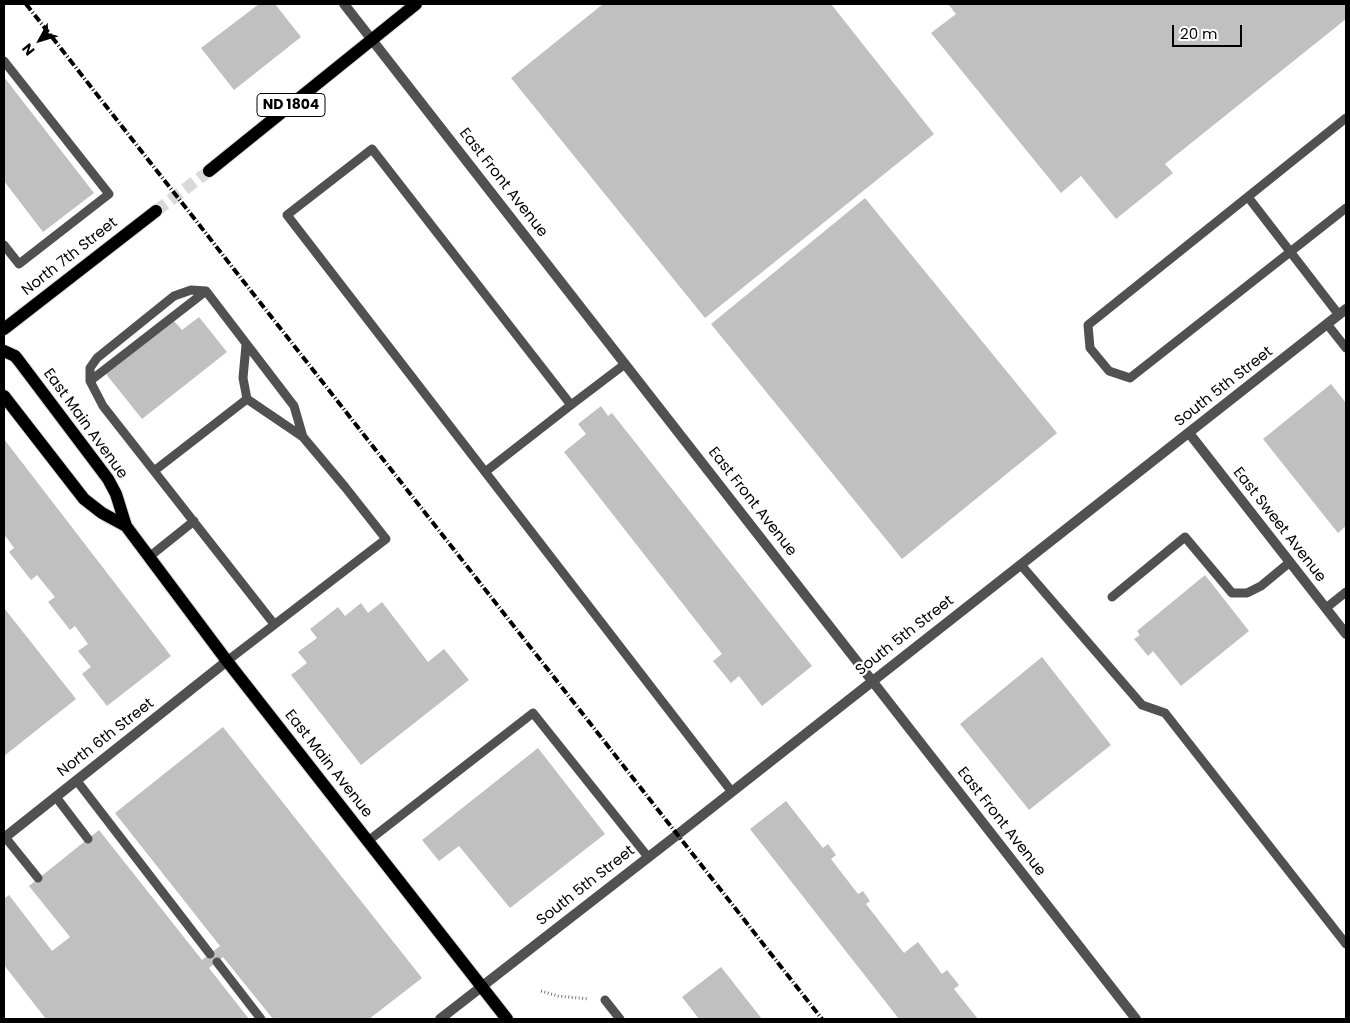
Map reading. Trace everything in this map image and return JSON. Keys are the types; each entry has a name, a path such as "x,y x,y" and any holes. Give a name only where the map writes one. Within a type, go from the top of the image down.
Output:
{"main road":[{"name":"ND 1804","path":"209,171 416,4"},
{"name":"North 7th Street","path":"4,329 156,211"},
{"name":"East Main Avenue","path":"4,351 15,356 108,479 116,494 126,526 227,661 507,1019"},
{"name":"East Main Avenue","path":"4,396 84,499 102,513 126,526"}],"street":[{"name":"East Front Avenue","path":"344,4 1136,1019"},
{"name":"South 5th Street","path":"440,1019 1343,312"},
{"name":"East Sweet Avenue","path":"1189,433 1346,634"},
{"name":"North 6th Street","path":"5,838 227,661"}],"lane":[{"path":"4,62 109,194 19,264 4,245"},
{"path":"1346,118 1088,325 1090,348 1109,371 1130,378 1346,208"},
{"path":"571,404 372,149 287,215 732,792"},
{"path":"1248,197 1291,253 1343,312"},
{"path":"274,624 103,406 90,381 90,368 97,358 174,296 191,290 206,291 294,406 303,437"},
{"path":"90,381 206,291"},
{"path":"1327,324 1346,348"},
{"path":"227,661 386,539 303,437 247,399 243,378 246,345"},
{"path":"485,472 625,364"},
{"path":"154,471 247,399"},
{"path":"149,557 194,521"},
{"path":"1112,597 1185,537 1232,593 1247,594 1261,586 1290,562"},
{"path":"1021,565 1142,705 1165,713 1346,944"},
{"path":"1326,608 1346,592"},
{"path":"368,841 533,713 648,857"},
{"path":"77,781 210,954"},
{"path":"56,797 88,839"},
{"path":"5,838 38,878"},
{"path":"217,962 261,1019"},
{"path":"605,1000 620,1019"}],"path":[{"path":"541,991 558,996 605,1000"}],"building":[{"path":"259,4 275,4 301,37 234,90 201,48"},
{"path":"603,4 831,4 934,134 705,318 511,78"},
{"path":"948,4 1346,4 1346,19 1165,164 1173,173 1116,219 1081,176 1061,193 931,33 956,14"},
{"path":"4,77 94,193 43,232 4,181"},
{"path":"865,198 1057,433 902,559 711,324"},
{"path":"199,317 227,352 142,419 106,374 174,321 182,330"},
{"path":"1331,384 1346,403 1346,526 1338,533 1263,439"},
{"path":"601,406 608,416 612,413 812,666 762,706 739,676 731,683 713,661 722,654 564,452 586,434 578,424"},
{"path":"4,439 171,656 107,706 82,674 91,667 78,651 88,644 75,626 70,630 48,602 55,597 37,575 31,580 9,552 14,548 4,534"},
{"path":"1205,575 1249,631 1181,686 1153,651 1148,656 1134,639 1140,635 1137,631"},
{"path":"382,602 428,662 444,649 469,680 361,765 291,675 307,663 298,652 317,638 310,629 338,607 345,616 361,603 368,613"},
{"path":"4,608 76,699 4,756"},
{"path":"1042,657 1111,745 1029,810 960,724"},
{"path":"223,727 422,978 369,1019 273,1019 223,957 209,968 249,1019 46,1019 4,965 4,899 9,895 52,951 70,937 29,886 99,830 202,960 220,946 115,813"},
{"path":"538,748 605,834 510,908 459,846 439,861 422,840"},
{"path":"786,801 823,848 828,844 836,855 831,859 858,894 863,891 870,901 866,904 904,953 918,942 942,974 947,970 959,985 954,989 978,1019 899,1019 750,829"},
{"path":"721,967 762,1019 699,1019 682,997"}],"tunnel":[{"path":"156,211 209,171"}],"railway":[{"path":"26,4 822,1019"}]}
